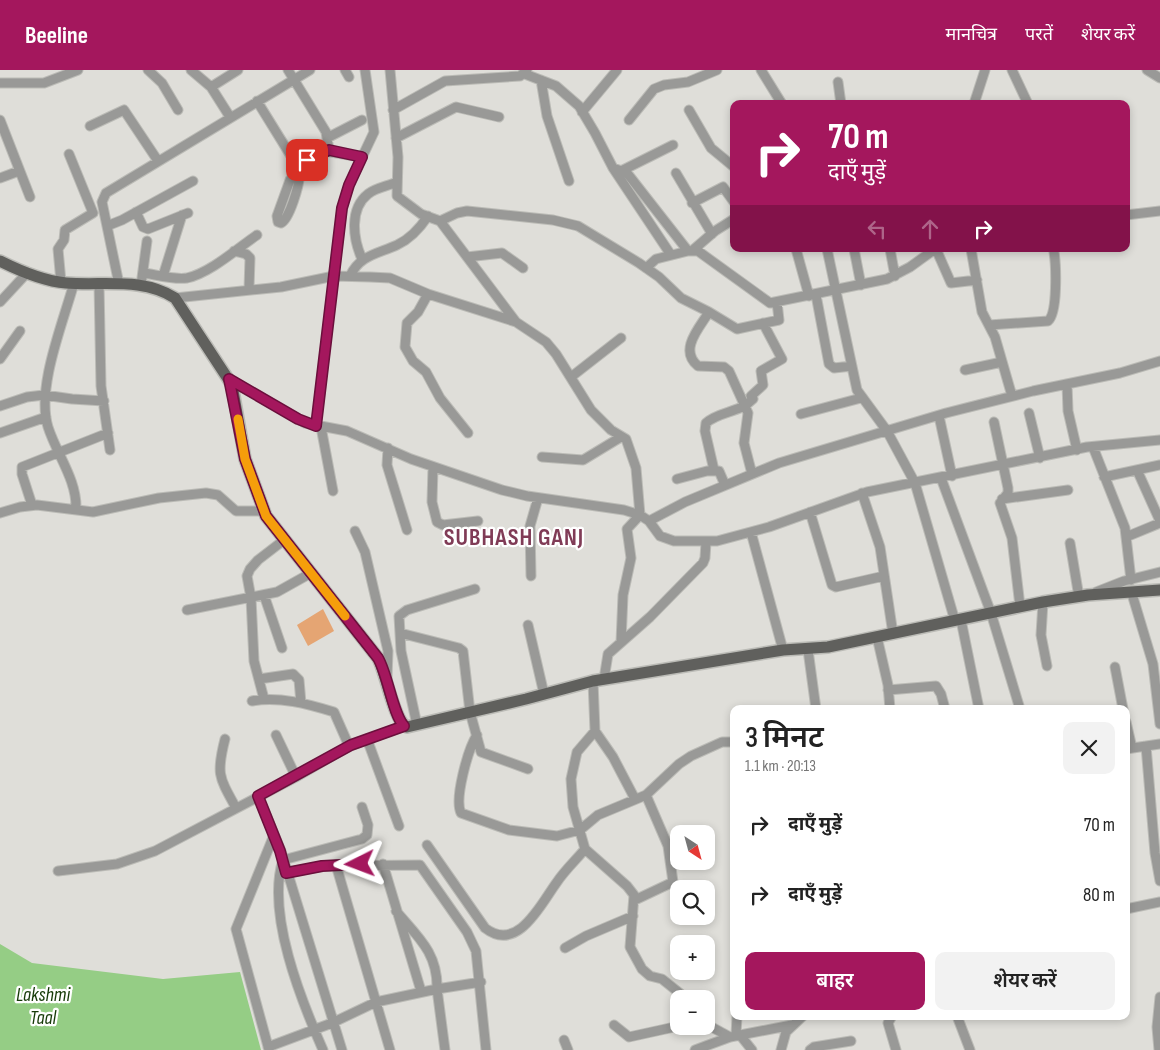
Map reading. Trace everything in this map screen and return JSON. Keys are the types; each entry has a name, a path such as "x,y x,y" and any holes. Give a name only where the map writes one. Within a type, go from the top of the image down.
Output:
{"main road":[{"path":"0,261 26,274 61,282 119,284 143,279 176,298 229,379 245,459 264,511 284,540 378,658 387,678 398,718 404,726 417,725 599,680 783,650 808,650 958,621 1043,602 1084,596 1132,594 1160,590"}],"street":[{"path":"0,83 44,82 78,70"},
{"path":"148,70 162,83 178,110"},
{"path":"191,70 211,87 230,117"},
{"path":"211,87 238,70"},
{"path":"288,70 328,138 329,150"},
{"path":"119,284 103,197 158,161 310,70"},
{"path":"333,491 318,427 344,200 374,132 365,70"},
{"path":"390,70 396,138 397,196 421,214 440,221 516,322"},
{"path":"582,112 617,70"},
{"path":"629,120 654,89 688,82 718,70"},
{"path":"761,70 780,100"},
{"path":"975,100 985,70"},
{"path":"1012,70 1026,100"},
{"path":"1147,70 1160,78"},
{"path":"393,110 444,81 469,75 484,80 526,72 562,91 582,112 670,255"},
{"path":"541,80 546,116 569,181"},
{"path":"838,82 840,100"},
{"path":"257,101 296,168 299,180 288,217 281,223 277,220 277,216 296,168 329,150 362,157"},
{"path":"396,138 456,107 500,117"},
{"path":"90,126 124,110 130,115 158,161"},
{"path":"689,110 714,151 730,164"},
{"path":"0,120 30,197"},
{"path":"328,138 362,120"},
{"path":"618,171 673,145"},
{"path":"61,282 58,250 64,240 65,230 93,213 69,154"},
{"path":"0,178 19,171"},
{"path":"618,171 691,250"},
{"path":"676,173 712,234"},
{"path":"107,226 193,181"},
{"path":"362,259 356,244 355,222 359,203 369,192 397,182"},
{"path":"692,203 723,187 730,197"},
{"path":"440,221 457,212 467,211 553,220 586,230 646,268 676,294 737,329 779,320 777,302"},
{"path":"1130,215 1160,211"},
{"path":"136,212 143,227 148,229 185,214 163,276"},
{"path":"350,276 362,259 398,244 421,227 428,216"},
{"path":"691,250 730,222"},
{"path":"147,241 143,279 163,276 181,278 190,276 257,235"},
{"path":"234,250 246,254 250,258 249,289"},
{"path":"646,268 656,259 691,250 698,251 766,301 777,302 836,291 896,276 932,252"},
{"path":"797,252 813,295 829,364 834,368 852,366"},
{"path":"827,252 861,398 887,432 915,484 958,621 978,705"},
{"path":"855,252 862,285"},
{"path":"891,252 896,276"},
{"path":"937,252 951,283 977,280"},
{"path":"972,252 982,312 995,337 1012,396"},
{"path":"989,325 1048,321 1051,318 1054,312 1054,252"},
{"path":"467,256 502,253 512,258 522,268"},
{"path":"0,302 26,274"},
{"path":"176,298 281,287 334,276 390,278 428,294 516,322 546,342 592,410 611,430 622,437 631,450 636,468 640,515 626,529 631,558 623,595 621,642"},
{"path":"74,283 44,395 46,417 58,453 76,492 76,509"},
{"path":"99,284 104,401 110,450"},
{"path":"428,294 418,312 407,324 405,347 413,361 426,372 440,398 468,434"},
{"path":"709,312 690,342 689,347 693,361 698,366 727,369 746,407 749,418 744,443 752,474"},
{"path":"714,470 705,431 706,423 716,417 746,407 753,399 750,396 763,385 761,371 782,359 763,323"},
{"path":"0,359 20,331"},
{"path":"571,377 621,338"},
{"path":"649,521 685,502 779,463 1012,396 1120,373 1160,361"},
{"path":"964,370 1002,362"},
{"path":"229,379 298,419 318,427 347,432 434,467 502,490 538,498 624,510 640,515 649,521 660,536 666,539 706,542 751,532 862,493 915,484 1093,447 1160,440"},
{"path":"1067,384 1068,411 1077,450"},
{"path":"0,406 27,397 44,395 104,401"},
{"path":"801,414 861,398"},
{"path":"1029,413 1040,458"},
{"path":"939,416 952,476"},
{"path":"0,433 46,417"},
{"path":"994,422 1008,493 1002,499 1001,508 1014,546 1020,606"},
{"path":"32,505 22,474 22,467 108,433"},
{"path":"542,457 583,460 622,437"},
{"path":"1093,447 1125,528 1131,580"},
{"path":"388,448 388,465 407,530"},
{"path":"1104,478 1160,465"},
{"path":"434,467 432,502 437,522 443,526 478,521"},
{"path":"677,479 714,470 722,474 725,486"},
{"path":"1126,538 1160,522 1138,470"},
{"path":"941,478 991,613 1019,705"},
{"path":"1002,499 1068,490"},
{"path":"0,514 32,505 93,512 104,511 159,498 206,493 218,495 236,511 264,511"},
{"path":"862,493 880,547 893,634"},
{"path":"532,576 530,526 538,498"},
{"path":"810,512 832,586 884,576"},
{"path":"355,531 365,552 388,651 387,678"},
{"path":"751,532 783,650"},
{"path":"264,699 254,660 252,598 248,572 264,555 284,540"},
{"path":"676,990 662,979 647,974 635,958 630,939 635,900 627,886 585,849 574,806 570,779 577,752 595,731 599,680 606,658 703,563 706,558 706,542"},
{"path":"1070,543 1084,596 1160,572"},
{"path":"187,610 281,591 311,573"},
{"path":"417,725 401,652 398,621 402,613 475,590"},
{"path":"1132,594 1153,664 1160,724"},
{"path":"264,595 282,648"},
{"path":"1043,602 1041,635 1047,666"},
{"path":"528,625 544,694"},
{"path":"400,633 451,646 463,651 470,712 476,735 484,754 528,769"},
{"path":"877,637 890,705"},
{"path":"808,650 815,705"},
{"path":"1115,667 1122,705"},
{"path":"259,679 293,674 299,680 301,703"},
{"path":"888,690 936,686 941,694 944,705"},
{"path":"252,701 264,699 301,703 336,714 348,746"},
{"path":"58,871 117,864 136,858 175,841 296,777 348,746 404,726"},
{"path":"595,731 613,758 635,799"},
{"path":"276,735 296,777"},
{"path":"476,735 471,745 460,785 458,807 460,813 509,830 557,836 580,830 598,815 646,795 666,775 691,756 722,742 730,742"},
{"path":"225,739 219,772 236,808"},
{"path":"367,739 398,826"},
{"path":"1130,749 1160,744"},
{"path":"1146,746 1150,810 1160,881"},
{"path":"635,900 672,882 668,846 646,795"},
{"path":"258,796 283,860 342,1050"},
{"path":"283,860 362,839 369,831 362,807"},
{"path":"274,835 236,929 268,1048 376,1002 421,991 481,982"},
{"path":"427,845 485,928 493,933 502,934 517,932 529,922 558,880 585,849"},
{"path":"283,860 277,888 279,915 314,1029 323,1050"},
{"path":"383,864 421,991"},
{"path":"286,873 336,865 420,865 425,869 473,942 481,982 486,1050"},
{"path":"336,865 390,1050"},
{"path":"1130,908 1160,902"},
{"path":"396,912 428,951 437,967 437,989 445,1050"},
{"path":"565,948 586,936 633,916"},
{"path":"1159,1050 1157,1026 1160,997"},
{"path":"735,1036 737,1020"},
{"path":"782,1050 786,1032 798,1020"},
{"path":"890,1020 888,1023 896,1050"},
{"path":"959,1020 970,1050"},
{"path":"614,1024 629,1037 670,1028"},
{"path":"695,1050 735,1036 792,1025"},
{"path":"715,1028 735,1036 752,1050"},
{"path":"564,1040 568,1050"},
{"path":"810,1050 814,1047 851,1041"}],"shaded area":[{"path":"323,609 334,631 308,646 297,625"}],"water":[{"name":"Lakshmi Taal","path":"0,944 32,963 163,979 240,972 261,1050 0,1050"}],"slow traffic":[{"path":"238,419 245,459 266,516 271,525 306,565 345,616"}],"district":[{"name":"SUBHASH GANJ","path":"514,537"}],"route":[{"path":"307,160 329,150 362,157 349,185 342,208 316,426 305,423 229,379 234,393 245,459 266,516 271,525 306,565 378,658 387,678 398,718 404,726 351,745 296,777 258,796 280,851 286,873 322,866 360,864"}]}
